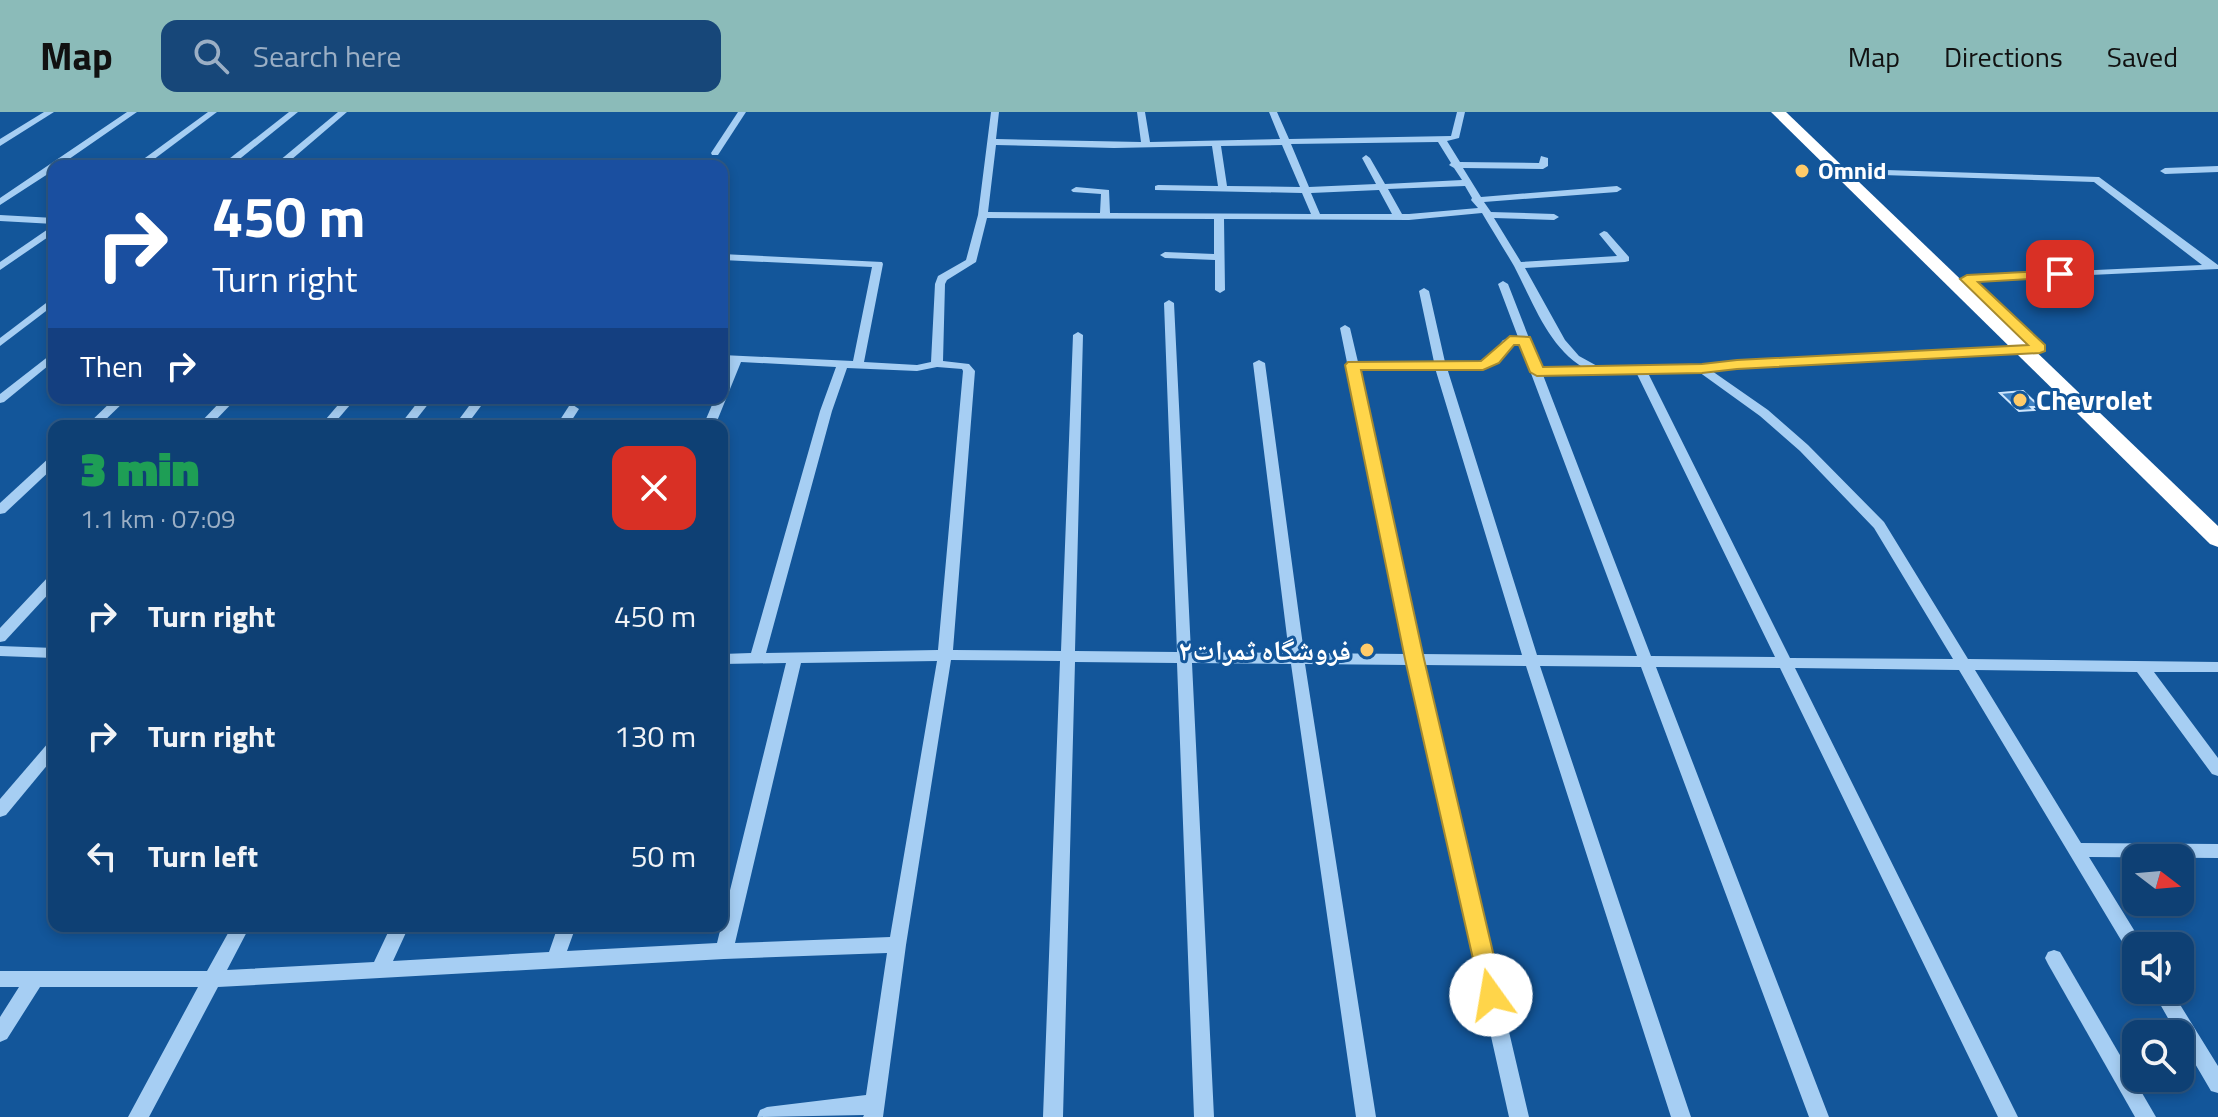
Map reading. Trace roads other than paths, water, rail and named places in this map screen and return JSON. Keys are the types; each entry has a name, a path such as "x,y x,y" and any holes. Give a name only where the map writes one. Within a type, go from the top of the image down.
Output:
{"highway":[{"path":"1778,112 2218,522"},
{"path":"1791,112 1967,279 2031,349 2218,539"}],"street":[{"path":"0,143 50,112"},
{"path":"62,160 133,112"},
{"path":"147,160 213,112"},
{"path":"233,160 294,112"},
{"path":"285,160 343,112"},
{"path":"715,153 742,112"},
{"path":"937,364 940,284 942,278 971,262 983,215 995,112"},
{"path":"1141,112 1146,145"},
{"path":"1273,112 1316,215"},
{"path":"991,142 1146,145 1441,139 1455,138 1461,112"},
{"path":"1441,139 1454,165 1518,265 1560,342 1575,358 1596,370"},
{"path":"1216,143 1223,189"},
{"path":"1366,158 1398,216"},
{"path":"1454,165 1543,166 1544,158"},
{"path":"2165,171 2218,169"},
{"path":"0,202 48,170"},
{"path":"1855,172 2096,179 2215,267"},
{"path":"1158,188 1305,190 1466,183"},
{"path":"1476,200 1617,189"},
{"path":"1076,190 1106,192 1105,216"},
{"path":"983,215 1219,218 1486,212 1554,217"},
{"path":"0,218 48,221"},
{"path":"1219,218 1220,290"},
{"path":"0,267 48,232"},
{"path":"1518,265 1625,259 1604,234"},
{"path":"1165,255 1219,257"},
{"path":"728,257 878,264 858,364"},
{"path":"1967,279 2215,267"},
{"path":"1503,284 1819,1117"},
{"path":"1424,291 1441,366 1531,660 1681,1117"},
{"path":"1169,303 1204,1117"},
{"path":"0,343 48,305"},
{"path":"1345,328 1414,659 1519,1117"},
{"path":"1053,1117 1078,335"},
{"path":"1353,365 1488,364 1507,342 1525,340"},
{"path":"1537,372 1702,369 1737,364 2031,349"},
{"path":"728,358 917,368 956,363 969,371 945,655 897,945 874,1110 767,1117"},
{"path":"728,379 737,358"},
{"path":"0,400 48,360"},
{"path":"757,659 826,411 843,363"},
{"path":"1259,363 1297,658 1366,1117"},
{"path":"1702,369 1764,413 1804,448 1879,525 2126,932"},
{"path":"1641,370 2008,1117"},
{"path":"0,383 19,384"},
{"path":"98,420 116,404"},
{"path":"209,420 225,404"},
{"path":"331,420 345,404"},
{"path":"410,420 422,404"},
{"path":"566,420 573,409"},
{"path":"0,510 48,466"},
{"path":"0,637 48,585"},
{"path":"0,651 48,653"},
{"path":"728,659 945,655 2218,667"},
{"path":"724,951 794,660"},
{"path":"2142,667 2218,770"},
{"path":"0,810 48,753"},
{"path":"2075,850 2218,851"},
{"path":"138,1117 238,932"},
{"path":"380,969 397,932"},
{"path":"555,960 565,932"},
{"path":"0,979 212,979 724,951 897,945"},
{"path":"2054,958 2146,1117"},
{"path":"0,1033 35,979"},
{"path":"2169,1004 2218,1084"}],"place":[{"name":"Omnid","path":"1802,171"},
{"name":"Chevrolet","path":"2020,400"},
{"name":"فروشگاه ثمرات٢","path":"1367,650"}]}
